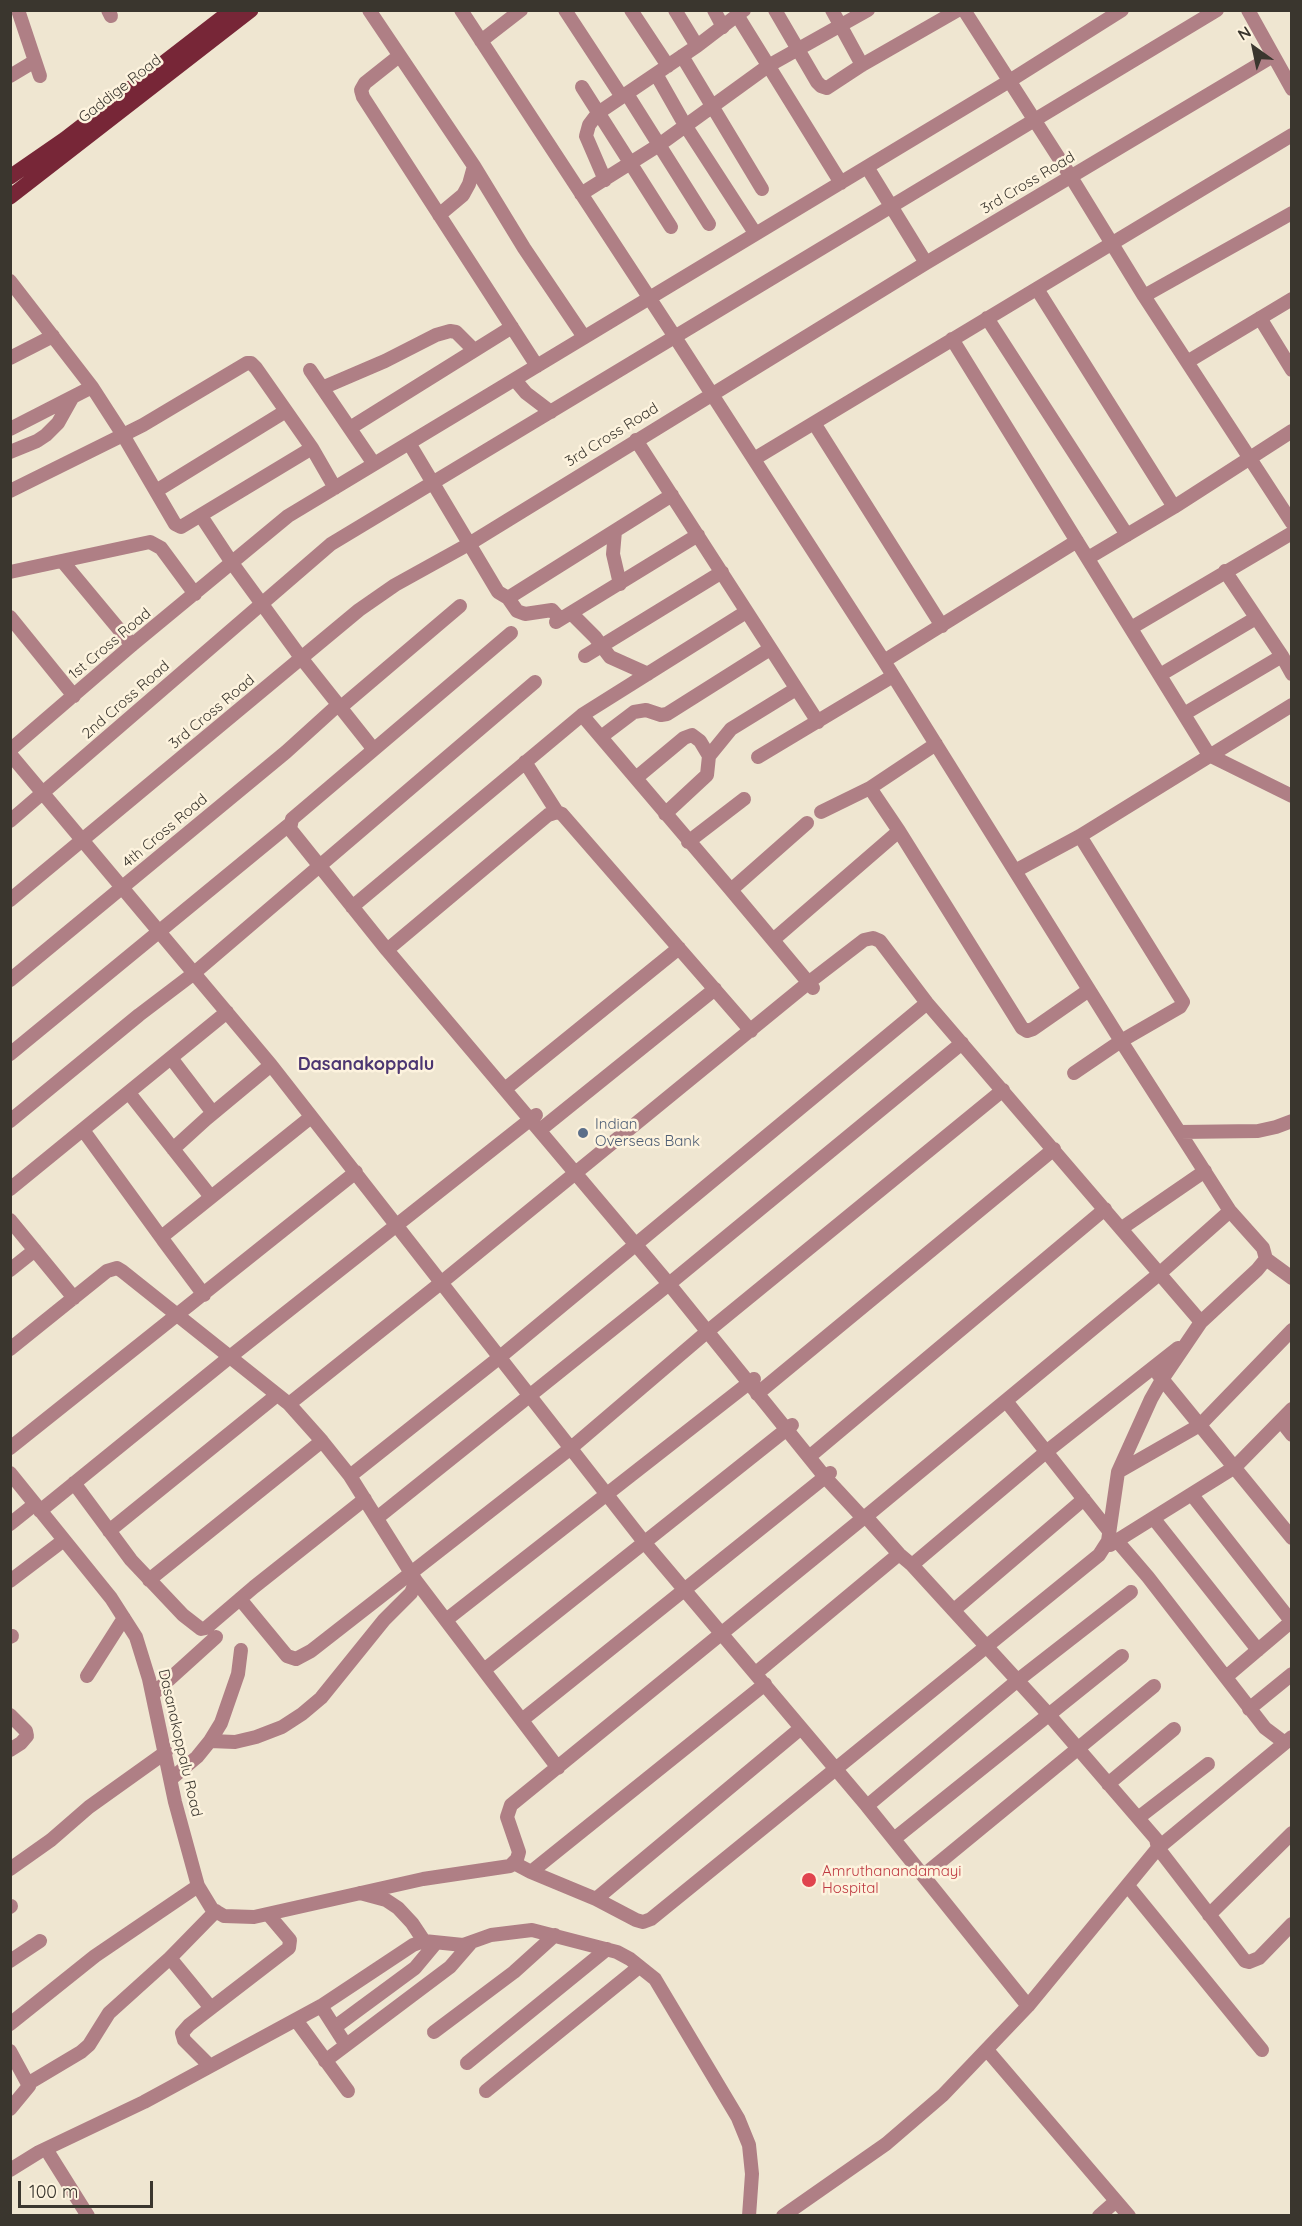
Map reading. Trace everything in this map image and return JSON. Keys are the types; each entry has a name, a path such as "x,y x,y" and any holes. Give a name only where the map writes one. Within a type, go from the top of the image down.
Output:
{"main road":[{"name":"Gaddige Road","path":"10,177 74,132 232,10"},
{"name":"Gaddige Road","path":"10,197 251,10"}],"street":[{"path":"18,10 40,76"},
{"path":"369,10 474,166 524,248 584,337"},
{"path":"461,10 884,661 1230,1211 1263,1248 1266,1259 1292,1278"},
{"path":"481,41 521,10"},
{"path":"566,10 659,145 709,224"},
{"path":"631,10 662,70 685,125 755,233"},
{"path":"675,10 697,46"},
{"path":"714,10 723,27"},
{"path":"775,10 817,82 824,87 832,86 862,65 958,10"},
{"path":"832,10 862,65"},
{"path":"581,194 659,145 768,66 868,10"},
{"path":"964,10 1011,80 1144,296 1292,523"},
{"name":"1st Cross Road","path":"10,752 132,645 288,516 1011,80 1122,10"},
{"name":"2nd Cross Road","path":"10,821 331,544 1217,10"},
{"path":"1248,10 1292,89"},
{"path":"605,180 586,136 589,125 598,113 697,46 741,13 768,66 841,183"},
{"path":"399,56 365,83 361,90 363,97 537,366"},
{"path":"682,56 762,189"},
{"name":"3rd Cross Road","path":"10,900 358,610 395,585 469,544 926,263 1272,56"},
{"path":"12,71 35,61"},
{"path":"582,87 671,227"},
{"path":"754,459 1292,135"},
{"path":"439,215 463,195 474,166"},
{"path":"867,167 926,263"},
{"path":"1144,296 1292,213"},
{"path":"10,281 92,387 177,526 184,526 312,448"},
{"path":"1037,289 1174,507"},
{"path":"1187,362 1292,299"},
{"path":"987,318 1127,535"},
{"path":"1260,318 1292,370"},
{"path":"350,428 512,327"},
{"path":"322,388 385,361 436,335 450,331 456,332 474,351"},
{"path":"10,358 53,336"},
{"path":"952,339 1209,754 1292,796"},
{"path":"10,490 143,425 247,363 254,365 312,448 335,488"},
{"path":"310,370 374,464"},
{"path":"515,380 526,393 551,412"},
{"path":"10,429 92,387"},
{"path":"10,452 46,435 58,423 72,397"},
{"path":"156,491 286,411"},
{"path":"814,423 942,626"},
{"path":"1088,558 1174,507 1292,431"},
{"path":"636,440 818,722"},
{"path":"409,443 498,592 508,598 517,611 525,614 552,610 600,645 610,657 648,674"},
{"path":"508,598 672,495"},
{"path":"201,516 262,604 371,746 371,752"},
{"path":"615,531 613,554 620,584"},
{"path":"1131,628 1292,532"},
{"path":"562,618 698,535"},
{"path":"884,661 1077,541"},
{"path":"10,572 150,542 161,548 195,594"},
{"path":"63,562 132,645"},
{"path":"1225,571 1292,674"},
{"path":"585,656 722,572"},
{"name":"4th Cross Road","path":"10,980 460,606"},
{"path":"355,905 582,715 746,612"},
{"path":"10,617 74,696"},
{"path":"1160,675 1256,618"},
{"path":"10,1054 290,824 294,817 511,633"},
{"path":"601,737 634,712 646,710 661,715 667,714 770,649"},
{"path":"1184,714 1282,656"},
{"path":"758,757 893,676"},
{"path":"10,1121 139,1015 193,974 535,682"},
{"path":"709,756 731,729 796,688"},
{"path":"1015,871 1080,836 1209,754 1292,705"},
{"path":"582,715 811,986"},
{"path":"636,778 688,736 696,736 709,756 709,770 704,779 665,814"},
{"path":"821,812 870,788 936,744"},
{"path":"10,752 271,1065 644,1542 867,1806 1028,2006"},
{"path":"525,762 557,812 562,814 751,1031"},
{"path":"870,788 1022,1028 1033,1029 1089,990"},
{"path":"688,842 744,799"},
{"path":"389,948 548,815 557,812"},
{"path":"731,890 807,823"},
{"path":"290,824 290,829 323,864 389,948 537,1120 710,1329 811,1454 851,1508 912,1564 1050,1716 1156,1839 1158,1848 1241,1958 1249,1962 1259,1958 1292,1924"},
{"path":"773,940 899,831"},
{"path":"1074,1073 1121,1041 1180,1008 1183,1002 1080,836"},
{"path":"582,1174 751,1031 870,945 873,938 880,941 927,1003 1201,1322"},
{"path":"508,1087 679,948"},
{"path":"110,1531 445,1285 811,986"},
{"path":"10,1524 74,1483 396,1226 715,989"},
{"path":"350,1476 500,1357 927,1003"},
{"path":"10,1189 227,1012"},
{"path":"377,1518 671,1282 962,1043"},
{"path":"171,1058 213,1113"},
{"path":"173,1149 271,1065"},
{"path":"240,1599 287,1656 296,1659 311,1651 413,1577 571,1448 710,1329 1003,1090"},
{"path":"129,1093 211,1197"},
{"path":"163,1240 167,1232 311,1117"},
{"path":"1180,1132 1258,1131 1292,1121"},
{"path":"83,1130 204,1295"},
{"path":"446,1620 606,1494 756,1387 1054,1149"},
{"path":"10,1448 356,1172"},
{"path":"1122,1228 1205,1172"},
{"path":"811,1454 1105,1209"},
{"path":"10,2109 26,2092 29,2083 89,2045 109,2013 170,1958 216,1911 224,1916 254,1917 346,1897 358,1892 423,1879 504,1868 514,1863 519,1852 507,1817 508,1810 517,1800 722,1635 862,1516 1006,1401 1159,1274 1230,1211"},
{"path":"10,1220 74,1298"},
{"path":"10,1270 35,1250"},
{"path":"912,1564 1046,1452 1158,1373 1188,1341 1201,1322 1266,1259"},
{"path":"10,1349 107,1271 117,1268 231,1356 287,1403 322,1441 350,1476 413,1577 558,1768"},
{"path":"1118,1472 1200,1425 1292,1330"},
{"path":"1158,1373 1292,1538"},
{"path":"1111,1540 1118,1472 1151,1400 1158,1373"},
{"path":"783,2216 886,2144 943,2095 1028,2006 1158,1848 1288,1740 1265,1728 1249,1709 1226,1677 1111,1540 1084,1499 1006,1401"},
{"path":"514,1863 596,1899 636,1920 647,1922 837,1770 1099,1554 1111,1540 1154,1519 1235,1467 1292,1409"},
{"path":"1281,1421 1292,1435"},
{"path":"484,1670 788,1426"},
{"path":"149,1580 322,1441"},
{"name":"Dasanakoppalu Road","path":"10,1473 111,1598 136,1637 153,1694 171,1779 198,1886 204,1899 216,1911"},
{"path":"522,1720 827,1475"},
{"path":"74,1483 149,1580 183,1615 201,1629 206,1628 365,1499"},
{"path":"1192,1495 1291,1621 1226,1677"},
{"path":"954,1610 1084,1499"},
{"path":"1154,1519 1258,1650"},
{"path":"10,1581 64,1540"},
{"path":"531,1872 760,1678 899,1554"},
{"path":"210,1742 235,1742 256,1737 282,1727 302,1714 321,1698 384,1620 411,1593 413,1577"},
{"path":"867,1806 1018,1680 1131,1592"},
{"path":"87,1676 124,1618"},
{"path":"153,1694 216,1637"},
{"path":"171,1779 197,1757 210,1742 221,1723 238,1674 241,1650"},
{"path":"894,1839 1122,1656"},
{"path":"1249,1709 1292,1674"},
{"path":"924,1875 1154,1686"},
{"path":"10,1715 26,1731 27,1736 10,1750"},
{"path":"596,1899 801,1728"},
{"path":"1108,1784 1174,1729"},
{"path":"11,1866 51,1840 89,1807 166,1752"},
{"path":"1138,1818 1208,1764"},
{"path":"1209,1915 1292,1833"},
{"path":"10,2024 95,1956 198,1886"},
{"path":"1128,1886 1262,2050"},
{"path":"358,1892 386,1900 398,1908 430,1942"},
{"path":"210,2066 184,2040 182,2033 289,1948 290,1940 268,1914"},
{"path":"325,2061 450,1967 470,1944 491,1935 532,1930 607,1949 630,1959 655,1979 738,2118 749,2145 752,2174 749,2216"},
{"path":"434,2032 513,1972 555,1935"},
{"path":"10,1961 39,1941"},
{"path":"335,2027 415,1968 430,1942"},
{"path":"10,2170 46,2149 144,2102 296,2020 408,1948 430,1942 470,1944"},
{"path":"467,2063 607,1949"},
{"path":"170,1958 211,2008"},
{"path":"486,2091 639,1966"},
{"path":"321,2006 346,2045"},
{"path":"296,2020 348,2091"},
{"path":"987,2050 1129,2216"},
{"path":"10,2051 29,2083"},
{"path":"46,2149 88,2216"},
{"path":"1099,2216 1116,2201"}],"place":[{"name":"Indian Overseas Bank","path":"583,1133"},
{"name":"Amruthanandamayi Hospital","path":"809,1880"}],"district":[{"name":"Dasanakoppalu","path":"366,1065"}]}
